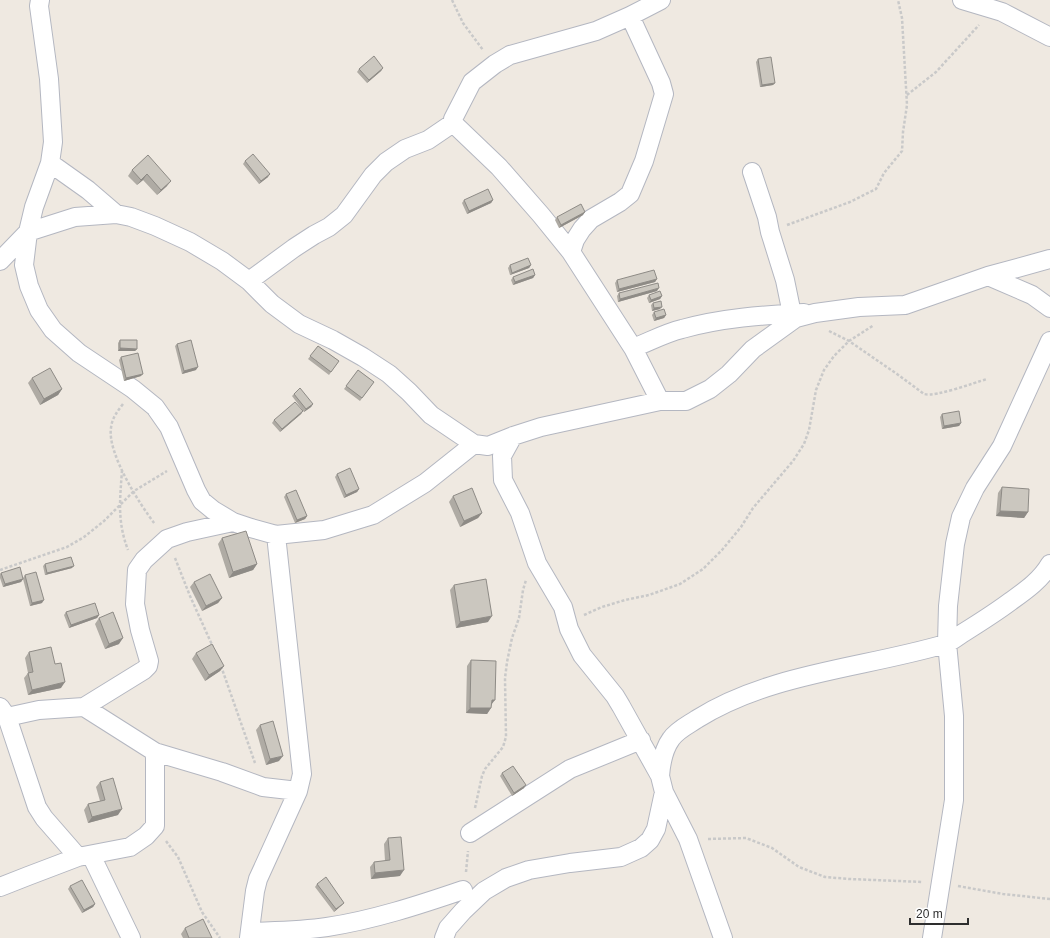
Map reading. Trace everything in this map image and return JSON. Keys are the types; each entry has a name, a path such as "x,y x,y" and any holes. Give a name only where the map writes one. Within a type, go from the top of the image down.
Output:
{"street":[{"path":"40,0 39,6 49,79 53,142 50,163 34,206 28,232 24,265 29,286 39,310 52,330 79,353 133,389 154,407 169,427 202,501 213,510 233,522 276,534 324,530 373,515 425,483 474,444"},
{"path":"249,281 294,248 314,235 329,228 344,215 373,176 386,162 405,149 428,140 453,123 453,119 472,82 494,64 510,55 596,31 630,16 660,0"},
{"path":"962,0 1002,12 1050,37"},
{"path":"571,252 575,240 591,219 620,202 630,194 644,161 664,94 661,83 630,16"},
{"path":"453,123 499,167 571,252 633,348 660,401"},
{"path":"50,163 88,190 116,214"},
{"path":"752,172 785,280 792,314"},
{"path":"0,261 28,232 75,217 116,214 131,217 155,226 190,242 222,262 249,281 272,304 300,324 333,340 389,374 431,415 474,444 488,446 541,427 660,401 686,401 710,389 729,374 753,349 796,318 815,313"},
{"path":"633,348 681,329 745,317 815,313 859,307 905,305 988,276 1050,259"},
{"path":"988,276 1032,295 1050,308"},
{"path":"932,938 942,883 954,800 954,716 947,643 948,606 955,544 961,517 975,488 1002,446 1050,341"},
{"path":"513,436 502,456 503,480 520,513 537,563 563,608 569,629 582,656 615,696 641,740 688,839 723,938"},
{"path":"131,938 85,856 44,818 37,807 4,712 84,707 144,670 148,666 149,661 140,630 135,604 137,570 144,560 167,539 187,532 233,522"},
{"path":"276,534 302,774 298,790 258,879 255,891 250,935 326,927 356,921 401,910 463,890"},
{"path":"444,938 448,928 463,911 484,891 506,878 529,870 621,856 641,848 650,840 656,829 662,784 662,760 671,739 681,729 703,715 732,701 763,689 802,678 947,643 1027,589 1046,571 1050,564"},
{"path":"84,707 155,752 222,772 263,787 298,790"},
{"path":"470,833 570,769 641,740"},
{"path":"0,887 85,856 130,847 146,836 155,826 155,752"}],"path":[{"path":"452,0 463,22 494,64"},
{"path":"770,232 850,202 876,189 884,173 902,151 902,132 907,105 907,96 902,18 898,0"},
{"path":"907,96 936,72 964,43 992,8"},
{"path":"569,629 573,623 586,614 625,600 649,595 680,584 703,569 722,550 741,527 753,508 793,461 804,444 809,430 816,390 824,370 834,356 849,340 875,325"},
{"path":"849,340 927,395 940,393 987,379"},
{"path":"133,389 113,418 110,430 112,446 122,470 147,514 167,539 190,596 214,649"},
{"path":"0,570 67,547 84,537 134,491 183,461"},
{"path":"122,470 119,505 120,523 124,539 137,570"},
{"path":"463,890 470,833 482,776 503,747 506,737 505,678 508,656 519,618 526,580 537,563"},
{"path":"220,664 263,787"},
{"path":"155,826 178,857 202,912 220,938"},
{"path":"688,839 746,838 772,848 799,867 825,877 942,883 1003,894 1050,899"}],"building":[{"path":"374,56 383,68 369,80 359,69"},
{"path":"771,57 775,83 762,85 758,59"},
{"path":"253,154 270,174 261,181 245,161"},
{"path":"148,155 171,181 161,190 147,174 141,180 132,170"},
{"path":"488,189 493,200 469,211 464,200"},
{"path":"581,204 585,212 561,225 557,217"},
{"path":"528,258 531,265 512,273 510,265"},
{"path":"533,269 535,275 515,282 513,277"},
{"path":"654,270 657,279 619,289 617,280"},
{"path":"658,283 659,288 620,299 619,293"},
{"path":"660,291 662,296 651,300 649,295"},
{"path":"661,301 662,307 654,308 653,303"},
{"path":"664,309 666,315 656,318 654,312"},
{"path":"120,340 137,340 137,349 120,348"},
{"path":"191,340 198,367 184,371 177,344"},
{"path":"318,346 339,361 331,372 310,356"},
{"path":"138,353 143,374 126,378 121,357"},
{"path":"50,368 62,389 44,399 32,378"},
{"path":"358,370 374,382 362,398 346,386"},
{"path":"300,388 313,404 306,409 294,394"},
{"path":"295,402 303,411 282,429 274,420"},
{"path":"959,411 961,423 944,426 942,414"},
{"path":"350,468 359,489 346,495 337,474"},
{"path":"1002,487 1029,489 1028,512 1000,511"},
{"path":"472,488 482,513 464,521 453,496"},
{"path":"296,490 307,516 297,520 286,494"},
{"path":"246,531 257,564 233,572 222,538"},
{"path":"71,557 74,566 47,573 45,564"},
{"path":"20,567 23,579 5,584 1,573"},
{"path":"36,572 44,600 32,603 25,575"},
{"path":"210,574 222,598 206,606 194,582"},
{"path":"486,579 492,616 460,622 454,585"},
{"path":"95,603 99,615 71,625 66,612"},
{"path":"113,612 123,638 109,644 99,618"},
{"path":"212,644 224,666 209,675 196,653"},
{"path":"51,647 55,664 61,663 65,682 32,690 28,673 33,672 29,652"},
{"path":"471,660 496,661 495,700 492,700 491,708 470,708"},
{"path":"273,721 283,756 270,759 260,725"},
{"path":"513,766 526,785 514,793 502,773"},
{"path":"113,778 122,809 92,817 88,804 105,800 100,782"},
{"path":"401,837 404,870 375,873 374,862 390,860 388,838"},
{"path":"326,877 344,903 336,909 317,884"},
{"path":"82,880 95,904 84,910 70,886"},
{"path":"203,919 212,938 189,938 185,928"}]}
